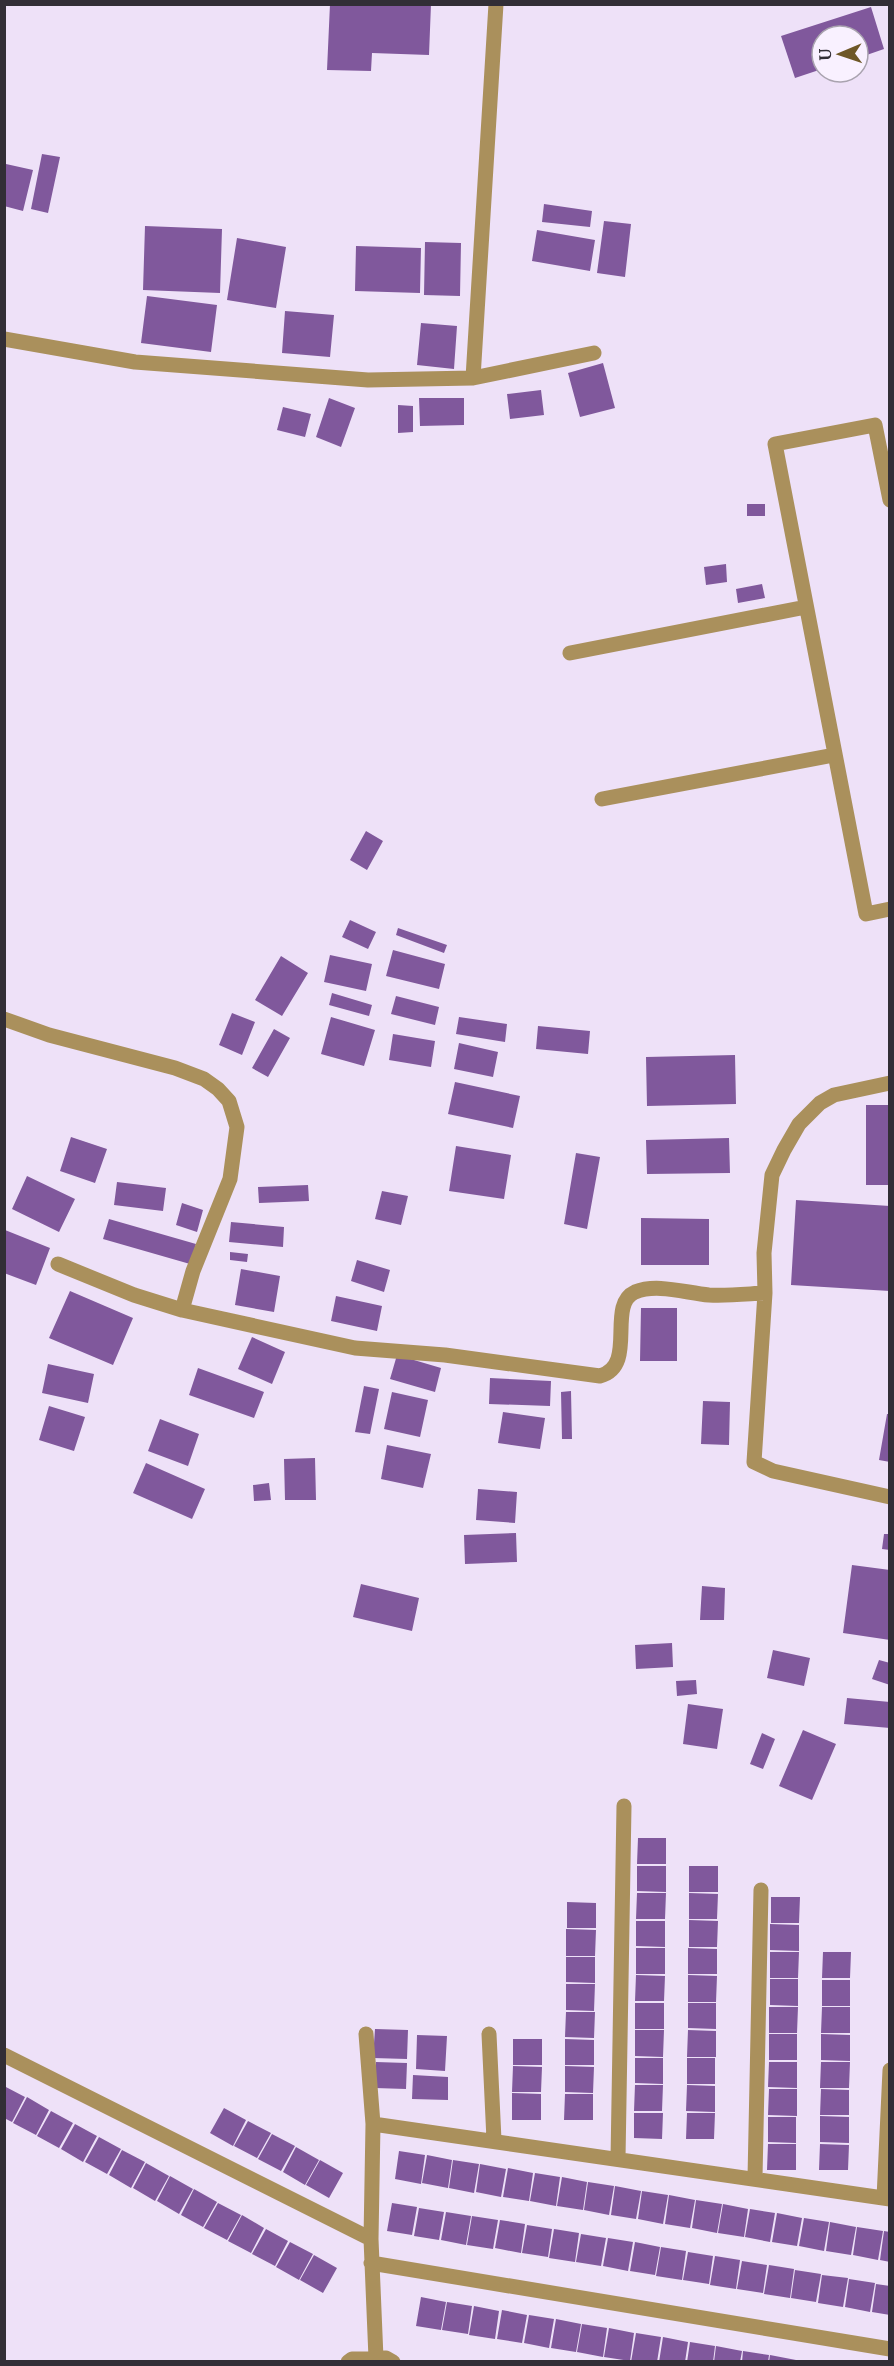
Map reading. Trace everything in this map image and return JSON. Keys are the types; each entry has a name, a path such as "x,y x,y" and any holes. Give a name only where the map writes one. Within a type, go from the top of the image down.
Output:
{"street":[{"path":"473,378 496,4"},
{"path":"4,339 135,362 368,380 473,378 594,353"},
{"path":"890,500 875,425 774,444 866,914 890,909"},
{"path":"570,653 806,607"},
{"path":"602,799 834,755"},
{"path":"4,1019 49,1035 175,1068 204,1079 229,1101 235,1114 237,1127 230,1179 193,1271 182,1310"},
{"path":"890,1083 834,1095 820,1103 799,1124 772,1175 765,1253 765,1293 753,1462 773,1471 890,1497"},
{"path":"58,1264 134,1295 182,1310 355,1348 445,1355 600,1376 612,1371 618,1364 623,1310 631,1294 644,1289 682,1290 708,1295 765,1293"},
{"path":"618,2159 624,1806"},
{"path":"754,2178 761,1890"},
{"path":"366,2034 373,2124 370,2239 376,2358"},
{"path":"489,2034 494,2140"},
{"path":"4,2055 370,2239"},
{"path":"373,2124 887,2199 890,2070"},
{"path":"371,2263 890,2349"},
{"path":"348,2361 376,2358 393,2361"}],"building":[{"path":"330,4 431,4 429,55 372,53 371,71 327,70"},
{"path":"871,7 884,49 870,54 870,24 818,24"},
{"path":"810,27 810,73 795,78 781,36"},
{"path":"42,154 60,157 48,213 31,209"},
{"path":"6,164 33,170 23,211 4,206"},
{"path":"544,204 592,211 590,227 542,222"},
{"path":"604,221 631,224 625,277 597,273"},
{"path":"145,226 222,229 220,293 143,290"},
{"path":"537,230 595,240 590,271 532,261"},
{"path":"237,238 286,247 276,308 227,300"},
{"path":"425,242 461,243 460,296 424,295"},
{"path":"356,246 421,248 420,293 355,291"},
{"path":"147,296 217,305 211,352 141,343"},
{"path":"285,311 334,315 330,357 282,353"},
{"path":"421,323 457,326 454,369 417,365"},
{"path":"603,363 615,408 580,417 568,373"},
{"path":"541,390 544,415 510,419 507,394"},
{"path":"329,398 355,408 341,447 316,437"},
{"path":"419,398 464,398 464,425 420,426"},
{"path":"398,405 413,406 413,432 398,433"},
{"path":"283,407 311,414 305,437 277,430"},
{"path":"747,504 765,504 765,516 747,516"},
{"path":"726,564 727,582 706,585 704,567"},
{"path":"762,584 765,598 738,603 736,589"},
{"path":"366,831 383,841 367,870 350,860"},
{"path":"350,920 376,932 368,949 342,937"},
{"path":"398,928 447,945 444,953 396,935"},
{"path":"393,950 445,964 439,989 386,976"},
{"path":"330,955 372,964 366,991 324,982"},
{"path":"281,956 308,973 282,1016 255,1000"},
{"path":"332,993 372,1005 369,1016 329,1005"},
{"path":"396,996 439,1007 435,1025 391,1014"},
{"path":"232,1013 255,1022 242,1055 219,1045"},
{"path":"331,1017 375,1030 364,1066 321,1054"},
{"path":"459,1017 507,1024 505,1042 456,1034"},
{"path":"538,1026 590,1031 588,1054 536,1049"},
{"path":"274,1029 290,1038 268,1077 252,1068"},
{"path":"393,1034 435,1041 431,1067 389,1060"},
{"path":"459,1043 498,1052 493,1077 454,1069"},
{"path":"735,1055 736,1104 647,1106 646,1057"},
{"path":"455,1082 520,1096 513,1128 448,1114"},
{"path":"866,1105 890,1105 890,1185 866,1185"},
{"path":"71,1137 107,1149 95,1183 60,1171"},
{"path":"729,1138 730,1173 647,1174 646,1140"},
{"path":"456,1146 511,1155 504,1199 449,1191"},
{"path":"576,1153 600,1157 587,1229 564,1224"},
{"path":"27,1176 75,1199 59,1232 12,1209"},
{"path":"117,1182 166,1188 163,1211 114,1205"},
{"path":"308,1185 309,1201 259,1203 258,1187"},
{"path":"382,1191 408,1196 401,1225 375,1219"},
{"path":"796,1200 890,1206 890,1291 791,1285"},
{"path":"182,1203 203,1210 197,1232 176,1225"},
{"path":"641,1218 709,1219 709,1265 641,1265"},
{"path":"109,1219 196,1244 190,1264 103,1239"},
{"path":"231,1222 284,1227 283,1247 229,1242"},
{"path":"5,1230 50,1248 36,1285 4,1273"},
{"path":"230,1252 248,1254 247,1262 230,1260"},
{"path":"357,1260 390,1270 384,1292 351,1281"},
{"path":"241,1269 280,1276 274,1312 235,1305"},
{"path":"70,1291 133,1318 113,1365 49,1338"},
{"path":"336,1296 382,1306 377,1331 331,1321"},
{"path":"641,1308 677,1308 677,1361 640,1361"},
{"path":"252,1337 285,1352 272,1384 238,1369"},
{"path":"397,1355 441,1368 435,1392 390,1379"},
{"path":"48,1364 94,1374 88,1403 42,1393"},
{"path":"198,1368 264,1392 254,1418 189,1395"},
{"path":"490,1378 551,1381 550,1406 489,1404"},
{"path":"364,1386 379,1389 370,1434 355,1432"},
{"path":"571,1391 572,1439 562,1439 561,1392"},
{"path":"392,1392 428,1400 420,1437 384,1429"},
{"path":"703,1401 730,1402 729,1445 701,1444"},
{"path":"49,1406 85,1417 74,1451 39,1440"},
{"path":"503,1412 545,1418 540,1449 498,1443"},
{"path":"887,1414 890,1414 890,1462 879,1460"},
{"path":"160,1419 199,1434 188,1466 148,1451"},
{"path":"387,1445 431,1454 423,1488 381,1479"},
{"path":"315,1458 316,1500 285,1500 284,1459"},
{"path":"146,1463 205,1489 192,1519 133,1493"},
{"path":"269,1483 271,1500 254,1501 253,1485"},
{"path":"478,1489 517,1492 515,1523 476,1520"},
{"path":"516,1533 517,1562 465,1564 464,1535"},
{"path":"884,1534 890,1534 890,1550 882,1549"},
{"path":"852,1565 890,1570 890,1640 843,1633"},
{"path":"361,1584 419,1598 412,1631 353,1617"},
{"path":"702,1586 725,1588 724,1620 700,1620"},
{"path":"672,1643 673,1667 636,1669 635,1645"},
{"path":"773,1650 810,1658 804,1686 767,1678"},
{"path":"879,1660 890,1663 890,1685 872,1679"},
{"path":"696,1680 697,1694 677,1696 676,1681"},
{"path":"847,1698 890,1702 890,1728 844,1724"},
{"path":"688,1704 723,1709 717,1749 683,1744"},
{"path":"803,1730 836,1744 812,1800 779,1786"},
{"path":"762,1733 775,1739 763,1769 750,1764"},
{"path":"638,1838 666,1838 666,1864 637,1864"},
{"path":"637,1866 666,1866 666,1892 637,1891"},
{"path":"689,1866 718,1866 718,1892 689,1892"},
{"path":"637,1893 666,1893 665,1919 636,1919"},
{"path":"689,1893 718,1894 717,1919 689,1919"},
{"path":"771,1897 800,1897 799,1923 771,1923"},
{"path":"567,1902 596,1903 596,1928 567,1928"},
{"path":"689,1920 718,1921 717,1947 689,1947"},
{"path":"636,1921 665,1921 665,1947 636,1946"},
{"path":"770,1924 799,1925 799,1951 770,1950"},
{"path":"566,1929 596,1930 595,1956 566,1956"},
{"path":"636,1948 665,1948 665,1974 636,1974"},
{"path":"688,1948 717,1949 717,1974 688,1974"},
{"path":"770,1952 799,1952 798,1978 770,1978"},
{"path":"823,1952 851,1952 850,1978 822,1978"},
{"path":"566,1957 595,1957 595,1983 566,1982"},
{"path":"636,1975 665,1976 664,2001 635,2001"},
{"path":"688,1975 717,1976 716,2002 688,2002"},
{"path":"770,1979 798,1979 798,2006 770,2005"},
{"path":"822,1980 850,1980 850,2006 822,2006"},
{"path":"566,1984 595,1984 594,2011 566,2010"},
{"path":"635,2003 664,2003 664,2029 635,2029"},
{"path":"688,2003 716,2003 716,2029 688,2028"},
{"path":"769,2007 798,2007 797,2033 769,2033"},
{"path":"822,2007 850,2007 850,2033 821,2033"},
{"path":"566,2012 595,2012 594,2038 565,2037"},
{"path":"375,2029 408,2030 407,2059 373,2058"},
{"path":"635,2030 664,2030 663,2057 635,2056"},
{"path":"688,2030 716,2031 716,2057 687,2057"},
{"path":"769,2034 797,2034 797,2060 769,2060"},
{"path":"821,2034 850,2035 850,2061 821,2060"},
{"path":"417,2035 447,2036 445,2071 416,2069"},
{"path":"513,2039 542,2039 542,2065 513,2065"},
{"path":"565,2039 594,2040 594,2065 565,2065"},
{"path":"635,2058 663,2058 663,2084 635,2083"},
{"path":"687,2058 715,2058 715,2084 687,2084"},
{"path":"376,2062 407,2063 406,2089 375,2088"},
{"path":"769,2062 797,2062 797,2088 768,2087"},
{"path":"821,2062 850,2062 849,2088 820,2088"},
{"path":"513,2066 542,2067 541,2092 512,2092"},
{"path":"565,2066 594,2067 593,2093 565,2092"},
{"path":"413,2075 448,2077 448,2100 412,2099"},
{"path":"635,2085 663,2085 662,2111 634,2111"},
{"path":"687,2085 715,2086 715,2112 686,2111"},
{"path":"4,2086 25,2097 12,2122 4,2118"},
{"path":"769,2089 797,2089 797,2116 768,2115"},
{"path":"821,2089 849,2090 849,2115 820,2115"},
{"path":"512,2093 541,2094 541,2120 512,2120"},
{"path":"565,2094 593,2094 593,2120 564,2120"},
{"path":"27,2097 49,2110 36,2135 13,2123"},
{"path":"224,2108 246,2120 233,2146 210,2133"},
{"path":"51,2111 73,2123 59,2148 37,2136"},
{"path":"634,2113 663,2113 662,2139 634,2138"},
{"path":"687,2113 715,2113 714,2139 686,2139"},
{"path":"820,2116 849,2117 849,2143 820,2142"},
{"path":"768,2117 796,2117 796,2143 768,2142"},
{"path":"248,2121 271,2133 257,2158 234,2146"},
{"path":"75,2124 97,2136 83,2162 61,2149"},
{"path":"272,2134 295,2146 281,2171 258,2159"},
{"path":"99,2137 121,2149 107,2174 85,2162"},
{"path":"768,2144 796,2144 796,2170 767,2170"},
{"path":"820,2144 849,2145 848,2170 819,2170"},
{"path":"296,2147 319,2160 305,2185 283,2172"},
{"path":"122,2150 145,2162 131,2188 109,2175"},
{"path":"399,2151 425,2155 421,2184 395,2179"},
{"path":"427,2155 452,2160 448,2188 422,2183"},
{"path":"320,2160 343,2173 329,2198 306,2185"},
{"path":"453,2160 479,2164 474,2193 449,2188"},
{"path":"146,2163 169,2176 155,2201 133,2188"},
{"path":"480,2164 506,2169 501,2197 476,2192"},
{"path":"508,2168 533,2173 529,2201 503,2197"},
{"path":"535,2173 560,2177 556,2206 530,2201"},
{"path":"170,2176 193,2189 179,2214 157,2201"},
{"path":"562,2177 587,2182 583,2210 557,2206"},
{"path":"588,2182 614,2186 609,2215 584,2210"},
{"path":"615,2186 641,2191 636,2219 611,2215"},
{"path":"194,2189 217,2202 203,2227 181,2215"},
{"path":"642,2191 668,2195 663,2224 638,2219"},
{"path":"669,2195 695,2200 690,2228 665,2224"},
{"path":"696,2200 722,2204 717,2233 692,2228"},
{"path":"218,2203 241,2215 227,2240 204,2228"},
{"path":"392,2203 417,2207 412,2235 387,2231"},
{"path":"723,2204 748,2209 744,2237 718,2233"},
{"path":"419,2208 444,2212 439,2240 414,2236"},
{"path":"750,2209 775,2213 770,2242 745,2237"},
{"path":"446,2212 471,2216 466,2245 441,2240"},
{"path":"777,2213 802,2218 797,2246 772,2242"},
{"path":"242,2215 264,2228 251,2253 228,2241"},
{"path":"472,2216 498,2220 493,2249 467,2245"},
{"path":"804,2218 829,2222 824,2251 799,2246"},
{"path":"500,2220 525,2224 521,2253 495,2248"},
{"path":"830,2222 856,2227 851,2255 826,2251"},
{"path":"527,2225 552,2229 548,2257 522,2253"},
{"path":"857,2227 883,2231 878,2260 853,2255"},
{"path":"266,2229 288,2241 275,2266 252,2254"},
{"path":"554,2229 579,2233 575,2262 549,2258"},
{"path":"884,2231 890,2232 890,2262 880,2260"},
{"path":"581,2234 606,2238 601,2266 576,2262"},
{"path":"608,2238 633,2242 628,2271 603,2266"},
{"path":"290,2242 313,2254 299,2280 276,2267"},
{"path":"635,2242 660,2247 655,2275 630,2271"},
{"path":"661,2247 686,2251 682,2280 656,2276"},
{"path":"688,2252 713,2256 709,2284 683,2280"},
{"path":"314,2255 337,2268 323,2293 300,2280"},
{"path":"715,2256 740,2260 736,2289 710,2285"},
{"path":"742,2261 767,2265 763,2293 737,2289"},
{"path":"769,2265 794,2269 790,2298 764,2294"},
{"path":"795,2270 821,2274 816,2302 791,2298"},
{"path":"822,2275 848,2278 843,2307 818,2303"},
{"path":"849,2279 875,2283 870,2312 845,2307"},
{"path":"876,2284 890,2286 890,2315 872,2312"},
{"path":"421,2297 446,2302 441,2330 416,2326"},
{"path":"447,2302 472,2306 468,2334 442,2330"},
{"path":"474,2306 499,2311 495,2339 469,2335"},
{"path":"502,2310 527,2315 522,2343 497,2339"},
{"path":"529,2315 554,2319 549,2348 524,2343"},
{"path":"556,2319 581,2324 576,2352 551,2348"},
{"path":"582,2324 607,2328 603,2357 577,2352"},
{"path":"609,2328 634,2333 630,2361 604,2357"},
{"path":"636,2333 661,2337 657,2362 631,2362"},
{"path":"663,2337 688,2342 685,2362 659,2362"},
{"path":"690,2342 715,2346 713,2362 687,2362"},
{"path":"716,2346 742,2351 740,2362 714,2362"},
{"path":"743,2351 769,2355 768,2362 742,2362"},
{"path":"770,2355 796,2360 795,2362 769,2362"}]}
